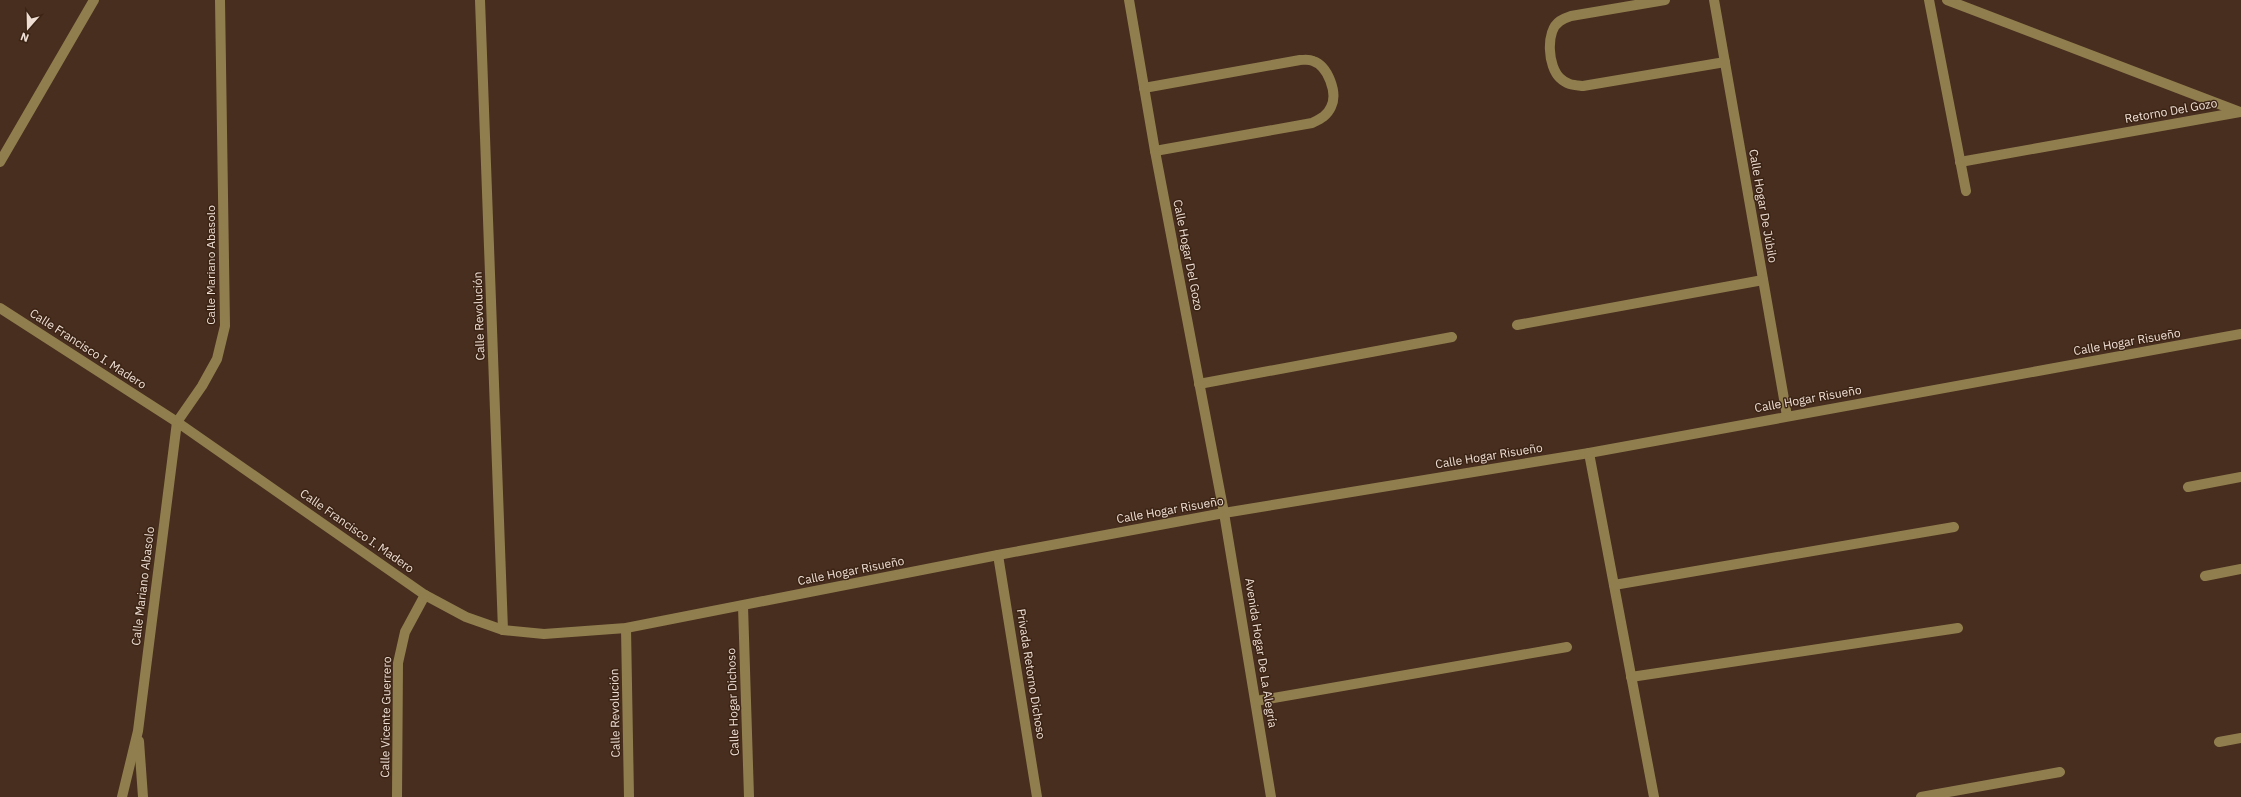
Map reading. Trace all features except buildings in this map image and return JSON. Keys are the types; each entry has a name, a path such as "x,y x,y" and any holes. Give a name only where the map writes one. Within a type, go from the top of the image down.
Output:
{"street":[{"path":"0,162 94,0"},
{"name":"Calle Mariano Abasolo","path":"122,797 138,731 177,422 202,386 217,359 225,326 220,0"},
{"name":"Calle Revolución","path":"480,0 503,630"},
{"name":"Calle Hogar Del Gozo","path":"1129,0 1155,151 1224,513"},
{"path":"1665,0 1571,16 1559,21 1551,32 1550,45 1553,65 1559,77 1570,85 1583,86 1725,62"},
{"name":"Calle Hogar De Júbilo","path":"1714,0 1787,416"},
{"path":"1930,0 1966,191"},
{"name":"Retorno Del Gozo","path":"1947,0 2240,115"},
{"path":"1144,88 1300,60 1313,61 1324,68 1330,80 1331,106 1323,117 1312,123 1155,151"},
{"name":"Retorno Del Gozo","path":"1960,162 2240,115"},
{"path":"1517,324 1764,280"},
{"name":"Calle Francisco I. Madero","path":"0,308 177,422 425,594 466,617 503,630 544,634 626,628 743,606"},
{"name":"Calle Hogar Risueño","path":"743,606 998,555 1224,513 1589,453 2241,334"},
{"path":"1199,384 1452,337"},
{"path":"1589,453 1654,797"},
{"path":"2188,487 2241,478"},
{"name":"Avenida Hogar De La Alegría","path":"1224,513 1271,797"},
{"path":"1614,585 1954,527"},
{"name":"Privada Retorno Dichoso","path":"998,555 1038,797"},
{"path":"2205,576 2241,569"},
{"name":"Calle Vicente Guerrero","path":"397,797 398,663 405,632 425,594"},
{"name":"Calle Hogar Dichoso","path":"743,606 749,797"},
{"name":"Calle Revolución","path":"626,628 629,797"},
{"path":"1631,677 1958,628"},
{"path":"1256,700 1567,647"},
{"name":"Calle Mariano Abasolo","path":"138,731 143,797"},
{"path":"2219,742 2241,738"},
{"path":"1920,797 2060,772"}]}
